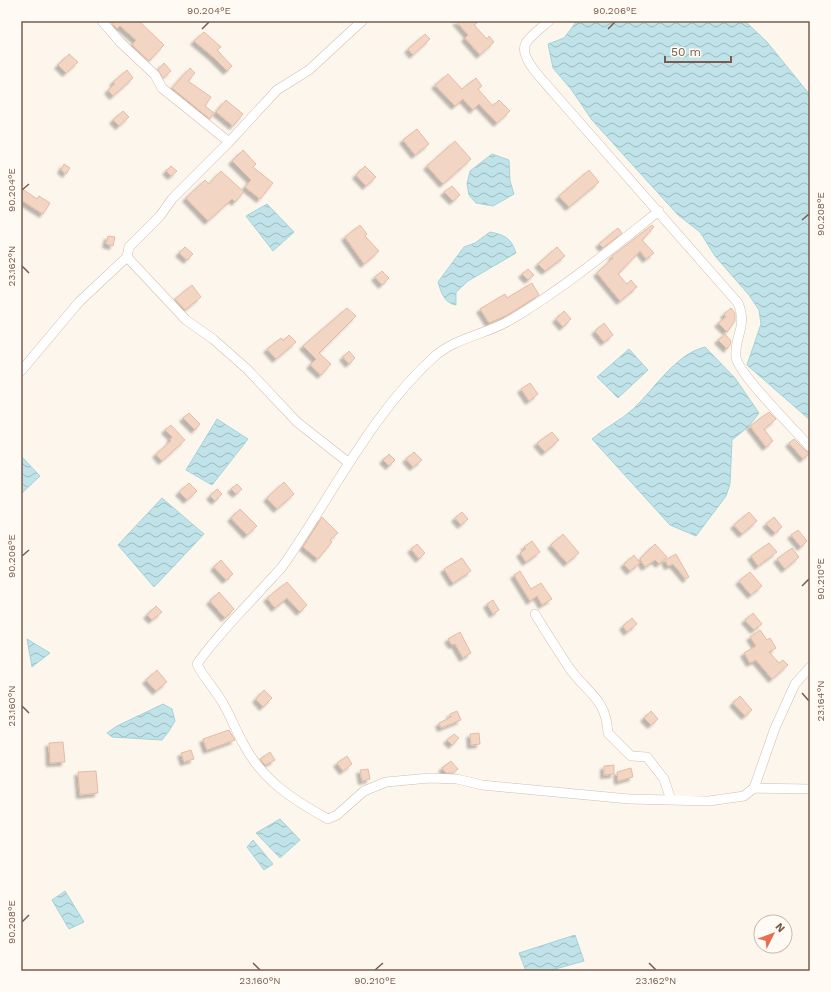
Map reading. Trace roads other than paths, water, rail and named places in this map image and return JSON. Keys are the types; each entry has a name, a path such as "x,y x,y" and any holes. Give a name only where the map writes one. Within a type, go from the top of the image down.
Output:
{"street":[{"path":"102,21 120,42 155,74 162,88 229,142"},
{"path":"21,371 79,302 127,257 129,247 160,216 172,199 229,142 277,90 309,70 362,21"},
{"path":"549,21 525,45 523,51 526,58 552,91 738,303 743,319 737,352 739,364 754,384 810,447"},
{"path":"659,212 552,294 511,320 489,331 457,342 437,355 421,369 389,407 348,463 281,568 208,648 197,664 223,704 243,744 256,763 274,784 290,797 328,819 337,815 364,791 386,782 430,778 457,779 482,785 565,793 671,800 709,801 744,796 754,788 784,707 795,684 810,667"},
{"path":"127,257 186,320 213,339 247,369 297,422 348,463"},
{"path":"535,614 571,670 597,698 607,719 608,733 631,756 647,757 664,779 671,800"},
{"path":"754,788 810,789"}],"water":[{"path":"577,21 745,21 767,42 810,95 810,420 747,365 761,324 759,310 749,295 715,256 700,232 678,215 592,120 571,89 553,68 548,44 564,38"},
{"path":"492,154 509,160 510,181 514,194 493,206 476,203 469,195 467,184 470,171"},
{"path":"267,204 294,232 273,251 246,216"},
{"path":"490,232 500,234 507,238 512,244 516,253 468,281 456,292 456,305 452,304 442,293 438,282 464,247 475,243"},
{"path":"705,347 735,378 759,413 748,427 732,440 730,484 726,496 696,536 670,525 592,439 632,410 684,357"},
{"path":"629,349 648,370 618,398 597,377"},
{"path":"217,419 248,439 212,485 186,470"},
{"path":"22,457 40,476 21,494 21,459"},
{"path":"162,498 204,534 154,587 118,545"},
{"path":"27,639 50,653 32,667"},
{"path":"163,704 172,709 175,721 162,740 112,737 107,733 117,726"},
{"path":"280,819 300,840 280,858 256,833"},
{"path":"253,840 273,864 264,870 247,847"},
{"path":"65,891 84,922 69,929 52,900"},
{"path":"575,935 584,961 548,971 526,971 519,953"}]}
